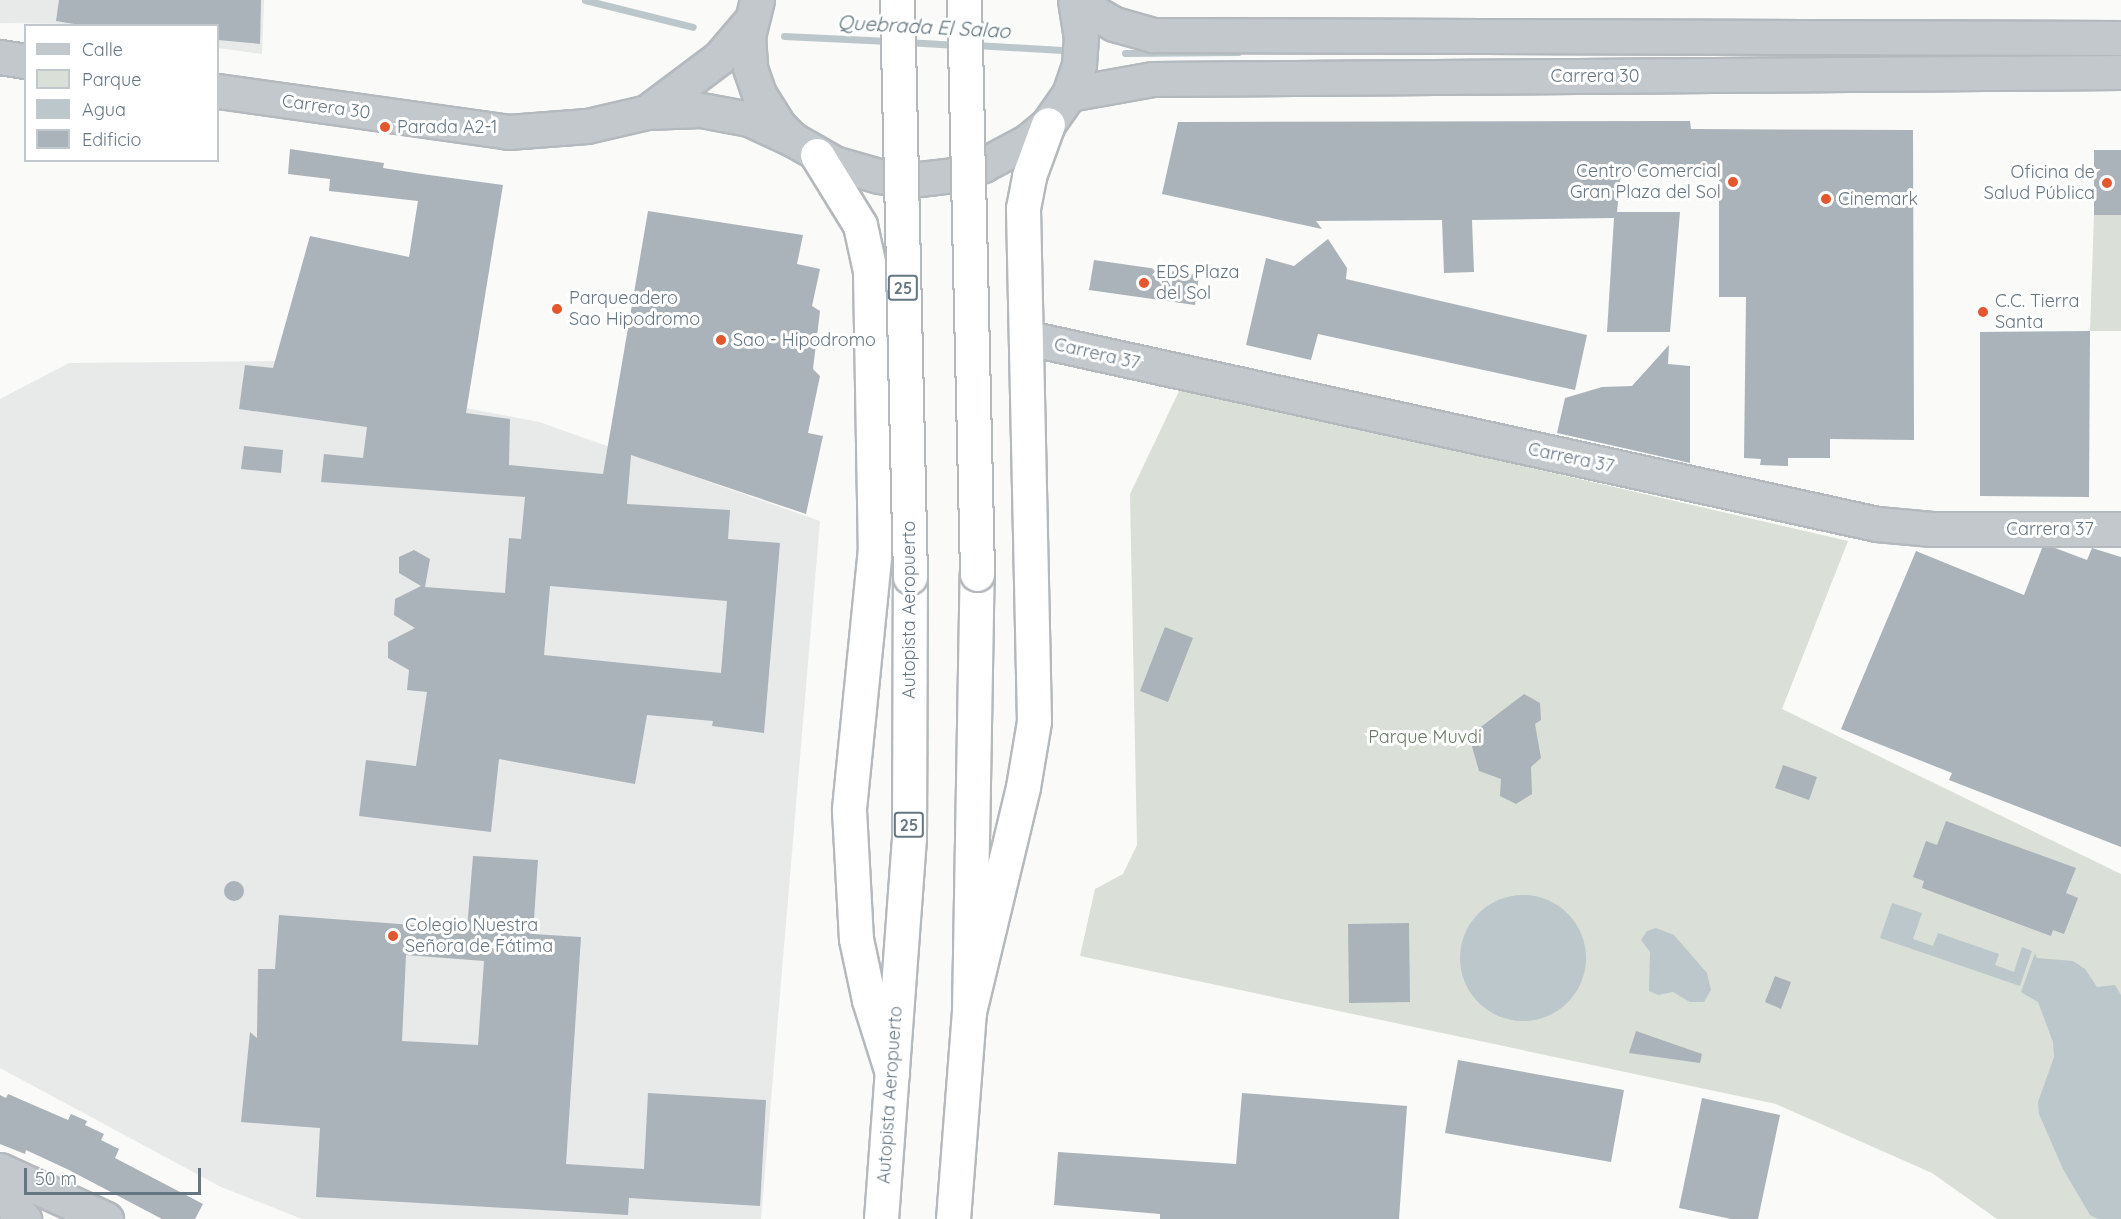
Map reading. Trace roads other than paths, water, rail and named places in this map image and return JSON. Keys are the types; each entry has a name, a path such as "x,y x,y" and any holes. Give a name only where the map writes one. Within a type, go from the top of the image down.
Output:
{"highway":[{"name":"Autopista Aeropuerto","path":"881,1219 909,838 910,577 897,0"},
{"path":"953,1219 969,1012 977,574 964,0"},
{"path":"969,1012 1023,787 1034,721 1028,338 1023,208 1029,176 1048,124"},
{"path":"804,147 860,225 870,271 875,537 849,810 856,939 869,1000 892,1073"}],"street":[{"path":"1076,1 1114,24 1153,35 2121,38"},
{"name":"Carrera 30","path":"219,91 508,132 587,126 648,112 726,113 749,119 804,147 879,176 926,179 983,165 1028,141 1048,124 1069,94 1081,51 1076,1"},
{"path":"753,11 748,54 755,84 773,118 804,147"},
{"name":"Carrera 30","path":"648,112 719,58 753,11"},
{"path":"0,57 24,61"},
{"name":"Carrera 30","path":"1069,94 1153,79 2121,72"},
{"name":"Carrera 37","path":"1028,338 1877,524 1932,529 2121,529"},
{"path":"0,1170 106,1219"},
{"path":"0,1194 24,1219"}],"water":[{"path":"1523,895 1547,900 1568,913 1581,934 1586,958 1581,982 1568,1003 1547,1016 1523,1021 1499,1016 1478,1003 1465,982 1460,958 1465,934 1478,913 1499,900"},
{"path":"1892,903 1922,913 1913,939 1933,946 1938,933 1999,954 1995,965 2014,972 2022,947 2032,951 2020,986 1880,938"},
{"path":"1656,928 1674,935 1707,973 1711,990 1704,1002 1690,1002 1673,992 1658,995 1649,991 1650,952 1641,940 1647,931"},
{"path":"2035,953 2037,958 2073,961 2085,969 2097,987 2115,985 2121,995 2121,1219 2098,1219 2090,1215 2063,1169 2039,1114 2038,1102 2054,1057 2053,1042 2038,1002 2021,992"}],"waterway":[{"path":"585,0 693,27"},
{"name":"Quebrada El Salao","path":"784,36 889,41"},
{"name":"Quebrada El Salao","path":"906,42 958,45"},
{"name":"Quebrada El Salao","path":"975,45 1062,50"},
{"name":"Quebrada El Salao","path":"1125,53 1238,52"}],"place":[{"name":"Parada A2-1","path":"385,127"},
{"name":"Centro Comercial Gran Plaza del Sol","path":"1733,182"},
{"name":"Oficina de Salud Pública","path":"2107,183"},
{"name":"Cinemark","path":"1826,199"},
{"name":"EDS Plaza del Sol","path":"1144,283"},
{"name":"Parqueadero Sao Hipodromo","path":"557,309"},
{"name":"C.C. Tierra Santa","path":"1983,312"},
{"name":"Sao - Hipodromo","path":"721,340"},
{"name":"Colegio Nuestra Señora de Fátima","path":"393,936"}],"park label":[{"name":"Parque Muvdi","path":"1425,737"}]}
